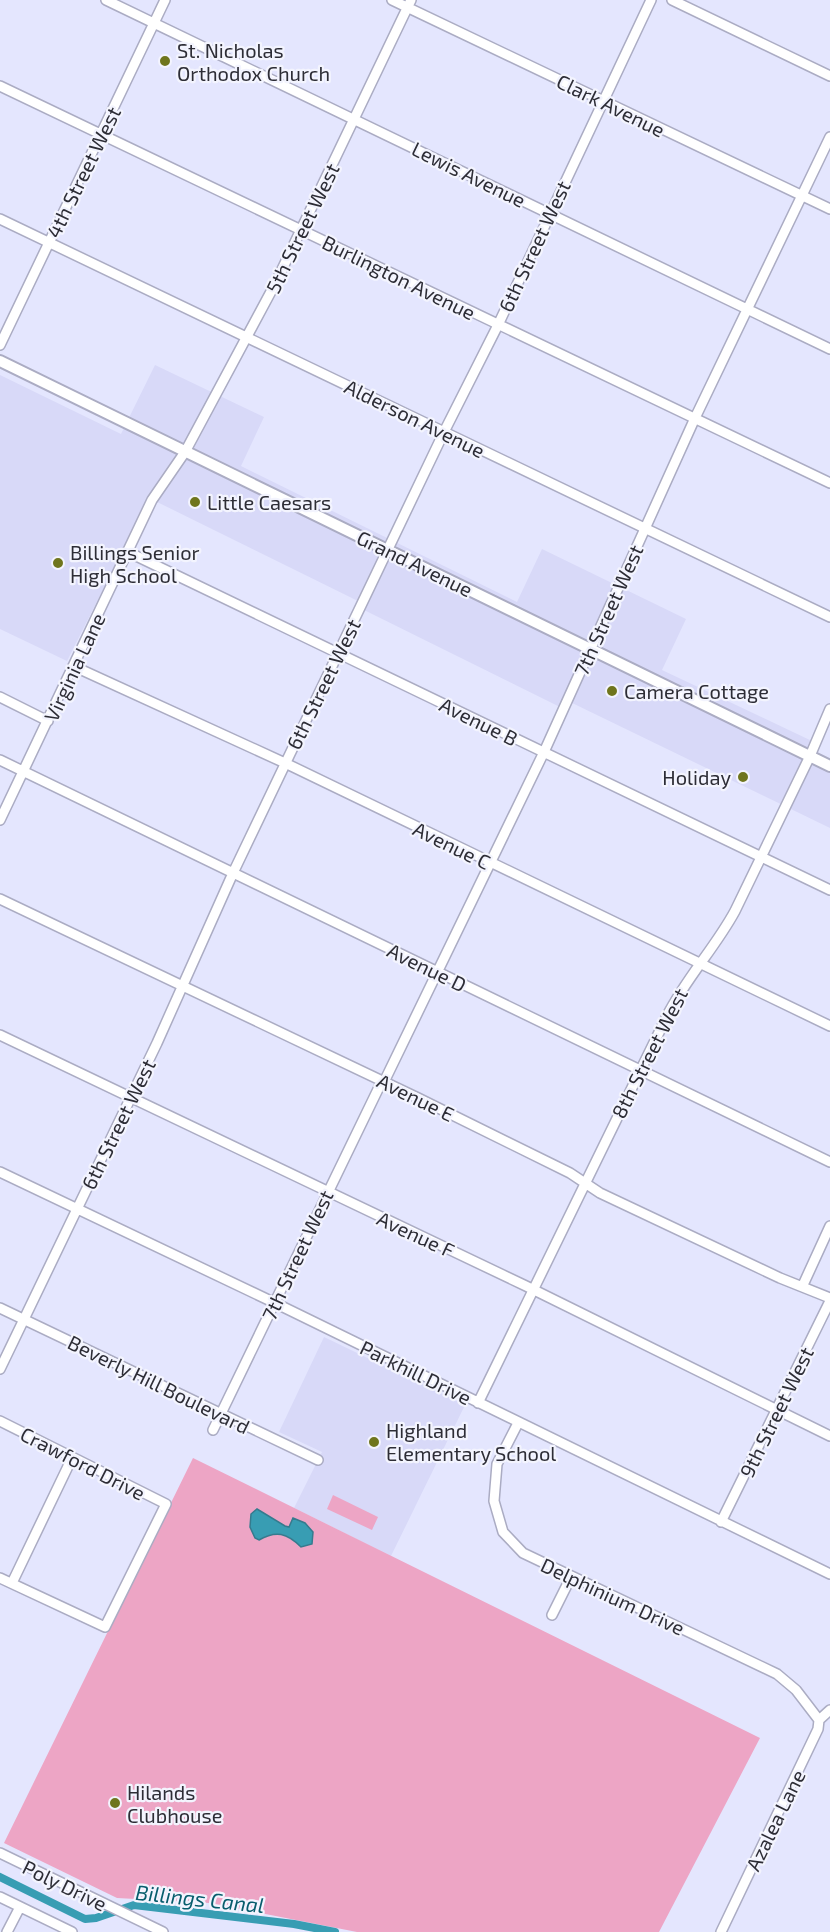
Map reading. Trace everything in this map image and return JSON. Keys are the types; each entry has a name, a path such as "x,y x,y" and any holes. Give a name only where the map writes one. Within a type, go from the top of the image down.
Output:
{"main road":[{"name":"Grand Avenue","path":"0,361 830,765"}],"street":[{"name":"Lewis Avenue","path":"106,0 830,349"},
{"name":"4th Street West","path":"0,345 165,0"},
{"name":"Clark Avenue","path":"392,0 409,4 602,100 830,209"},
{"name":"6th Street West","path":"0,1369 130,1098 285,763 498,325 549,212 651,0"},
{"path":"672,0 830,76"},
{"name":"5th Street West","path":"185,452 301,230 409,4"},
{"name":"Burlington Avenue","path":"0,86 830,483"},
{"name":"7th Street West","path":"213,1430 327,1192 491,864 695,418 830,137"},
{"name":"Alderson Avenue","path":"0,219 830,617"},
{"name":"Virginia Lane","path":"0,820 152,500 185,452"},
{"name":"Avenue B","path":"128,552 830,890"},
{"name":"Avenue C","path":"73,666 285,763 830,1026"},
{"path":"0,697 48,721"},
{"name":"8th Street West","path":"478,1402 639,1069 681,987 722,934 810,756 830,709"},
{"name":"Avenue D","path":"0,760 830,1162"},
{"name":"Avenue E","path":"0,899 383,1081 585,1183 600,1193 780,1278 803,1285 830,1300"},
{"name":"Avenue F","path":"0,1035 533,1290 830,1436"},
{"name":"Parkhill Drive","path":"0,1172 275,1303 830,1574"},
{"path":"803,1285 830,1226"},
{"name":"9th Street West","path":"721,1522 830,1300"},
{"name":"Beverly Hill Boulevard","path":"0,1308 318,1460"},
{"name":"Crawford Drive","path":"0,1421 166,1504 105,1628 12,1583"},
{"name":"Delphinium Drive","path":"518,1423 495,1475 494,1501 503,1532 522,1553 777,1674 796,1690 819,1720"},
{"path":"0,1578 12,1583 72,1458"},
{"path":"552,1615 572,1577"},
{"name":"Azalea Lane","path":"721,1932 818,1729 819,1720 830,1710"},
{"name":"Poly Drive","path":"0,1854 163,1932"},
{"path":"0,1897 72,1932"},
{"path":"7,1932 20,1907"}],"shaded area":[{"path":"155,365 264,417 241,466 517,602 542,549 686,619 662,670 814,742 810,756 830,766 830,828 568,701 564,709 360,608 362,603 149,498 67,661 0,629 0,375 121,434"},
{"name":"Highland Elementary School","path":"324,1337 465,1405 391,1556 294,1508 322,1452 279,1432"},
{"path":"193,1458 760,1738 659,1932 357,1932 209,1903 117,1898 4,1843"},
{"path":"333,1495 378,1517 372,1530 327,1509"}],"water":[{"path":"257,1509 285,1526 289,1527 293,1518 305,1523 313,1532 312,1544 301,1547 281,1534 259,1540 255,1538 250,1527 251,1514"}],"waterway":[{"name":"Billings Canal","path":"0,1877 85,1919 96,1918 134,1905 294,1924 335,1932"}],"place":[{"name":"St. Nicholas Orthodox Church","path":"165,61"},
{"name":"Little Caesars","path":"195,502"},
{"name":"Billings Senior High School","path":"58,563"},
{"name":"Camera Cottage","path":"612,691"},
{"name":"Holiday","path":"743,777"},
{"name":"Highland Elementary School","path":"374,1442"},
{"name":"Hilands Clubhouse","path":"115,1803"}]}
